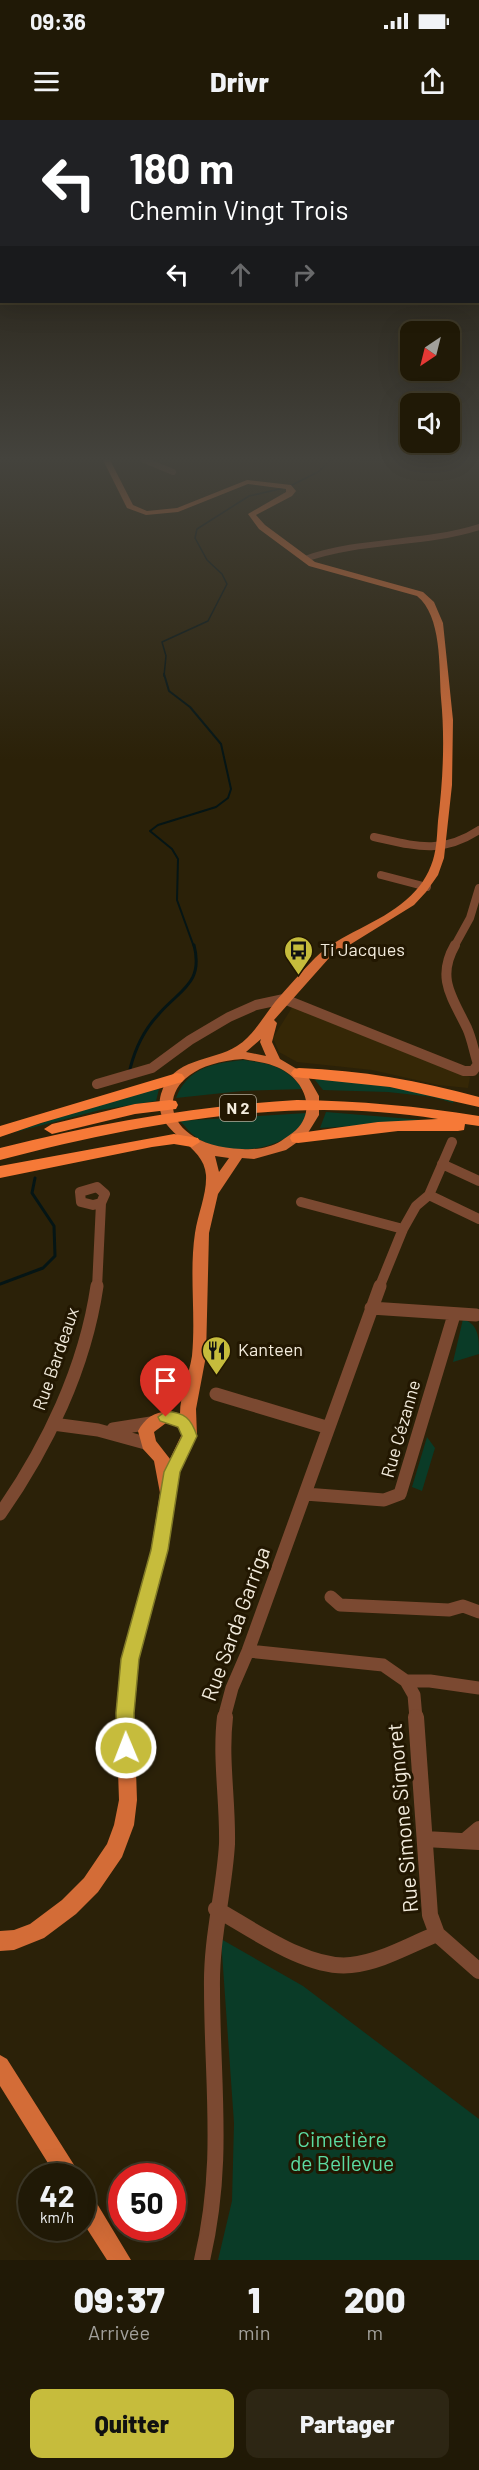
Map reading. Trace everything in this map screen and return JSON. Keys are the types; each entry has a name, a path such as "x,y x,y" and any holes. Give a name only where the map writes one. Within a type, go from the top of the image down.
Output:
{"highway":[{"path":"299,1073 378,1079 479,1102"},
{"path":"0,1132 35,1119 173,1084"},
{"name":"N 2","path":"0,1143 135,1109 240,1098 293,1095 372,1098 479,1112"},
{"name":"N 2","path":"0,1154 79,1133 207,1110 341,1105 398,1109 479,1120"},
{"path":"297,1138 349,1130 414,1125 479,1129"},
{"path":"0,1172 152,1142 174,1139 196,1145"}],"main road":[{"path":"227,1056 250,1045 284,999 330,952 409,904 427,887 437,867 440,849 447,785 454,761 439,623 429,600 413,592 326,569 307,560"},
{"path":"274,1013 266,1042 274,1060"},
{"path":"0,1941 14,1940 37,1931 69,1907 91,1885 115,1850 128,1800 125,1713 130,1659 159,1550 167,1493 177,1458 189,1436 191,1390 199,1356 202,1233 211,1195 213,1174 208,1156 178,1131 169,1119 166,1105 173,1084 208,1060 243,1055 274,1060 299,1073 312,1090 316,1106 311,1123 297,1138 281,1148 238,1155 196,1145"},
{"path":"211,1195 238,1155"},
{"path":"167,1493 162,1459 146,1436 159,1420 191,1390"},
{"path":"159,1420 181,1420 188,1427"},
{"path":"152,1447 172,1452 186,1445"},
{"path":"0,2066 60,2163"},
{"path":"96,2222 120,2260"}],"street":[{"path":"374,837 440,849 468,838 479,830"},
{"path":"381,875 427,887"},
{"path":"97,1084 152,1068 190,1040 229,1017 256,1005 284,999 464,1071 473,1071 478,1064 468,1031 448,990 445,970 446,960 470,918 479,888"},
{"name":"Rue Sarda Garriga","path":"202,2260 212,2210 218,2129 212,1951 227,1836 223,1729 234,1681 249,1651 326,1427 371,1308 403,1229 416,1206 429,1195 452,1142"},
{"path":"442,1164 479,1181"},
{"path":"429,1195 479,1219"},
{"path":"301,1202 403,1229"},
{"name":"Rue Bardeaux","path":"0,1514 21,1483 53,1424 77,1365 93,1312 102,1232 101,1203"},
{"path":"371,1308 478,1315"},
{"name":"Rue Cézanne","path":"304,1494 384,1500 400,1494 454,1315"},
{"path":"216,1394 326,1427"},
{"path":"98,1430 132,1428 159,1420"},
{"path":"53,1424 98,1430 152,1447"},
{"path":"331,1597 340,1605 449,1610 463,1605 479,1612"},
{"path":"249,1651 383,1665 406,1681 430,1681 479,1688"},
{"name":"Rue Simone Signoret","path":"406,1681 414,1695 430,1915 437,1934 479,1971"},
{"path":"426,1839 472,1841 479,1829"},
{"path":"216,1909 304,1956 342,1966 358,1964 437,1934"}],"shaded area":[{"path":"293,1006 470,1077 468,1088 438,1085 372,1070 297,1062 279,1052 273,1038"}],"green space":[{"path":"244,1060 277,1067 290,1075 303,1089 242,1091 176,1098 187,1079 203,1068"},
{"path":"317,1078 355,1080 454,1100 453,1103 433,1097 388,1092 323,1090 315,1080"},
{"path":"159,1089 156,1101 100,1110 12,1133 119,1097"},
{"path":"326,1112 435,1121 320,1128"},
{"path":"307,1113 299,1127 288,1137 263,1147 248,1149 220,1147 207,1143 194,1135 180,1121"},
{"path":"463,1319 477,1332 479,1354 453,1362"},
{"path":"427,1437 435,1448 422,1491 412,1487"},
{"name":"Cimetière de Bellevue","path":"221,1939 303,1986 479,2119 479,2260 218,2260 232,2201 234,2123"}],"waterway":[{"path":"164,675 166,656 162,642 208,621 227,584 222,574 207,560"},
{"path":"164,675 169,691 190,707 221,744 231,789 228,798 216,807 158,825 150,831 172,849 178,859 177,900 194,947"},
{"path":"130,1069 137,1047 148,1027 193,978 196,969 194,945"},
{"path":"0,1284 43,1268 55,1256 54,1226 32,1193 35,1178"}],"place":[{"name":"Ti Jacques","path":"299,976"},
{"name":"Kanteen","path":"217,1376"}],"route":[{"path":"126,1748 125,1713 130,1659 159,1550 172,1472 189,1436 188,1427 181,1420 166,1417"}]}
